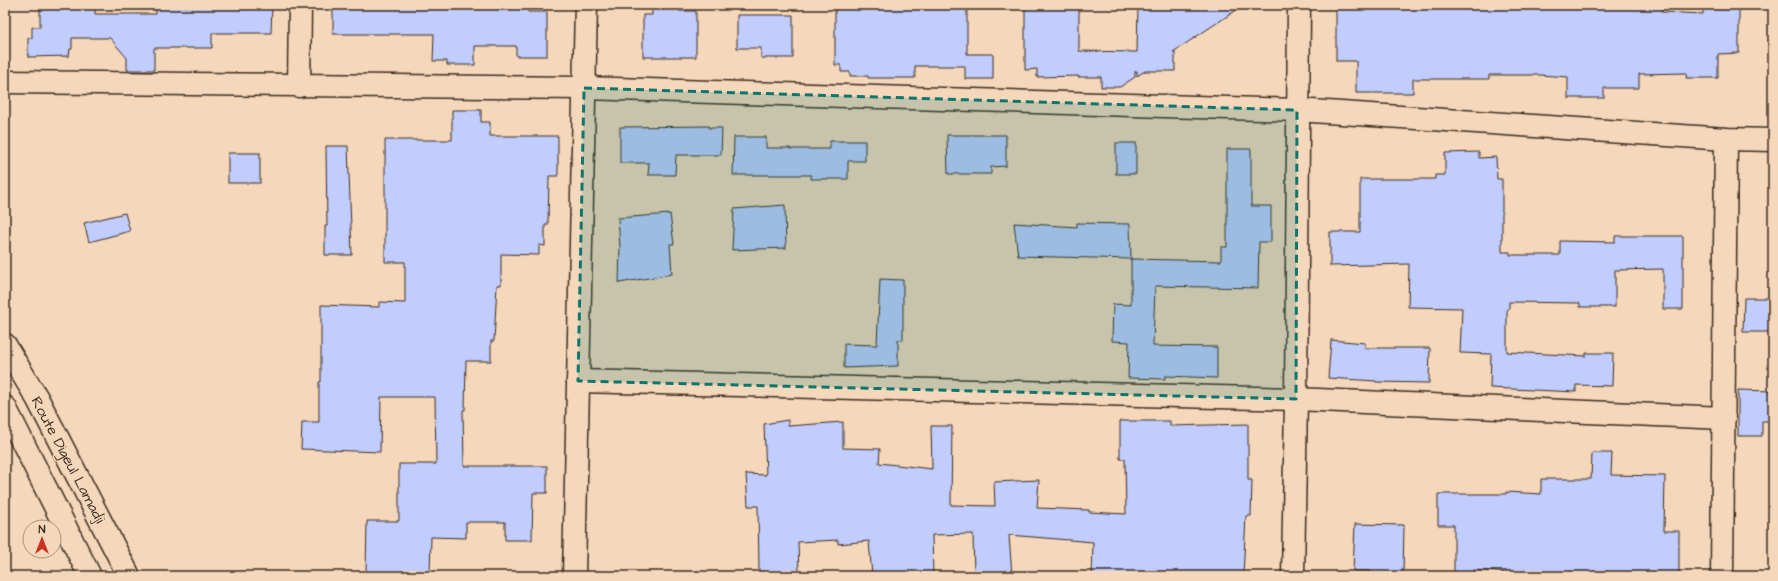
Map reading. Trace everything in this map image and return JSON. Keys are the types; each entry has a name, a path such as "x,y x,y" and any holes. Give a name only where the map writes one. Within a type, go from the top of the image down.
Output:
{"street":[{"path":"299,86 300,5"},
{"path":"574,576 586,5"},
{"path":"1293,576 1299,5"},
{"path":"5,82 584,88 1297,110 1726,139 1773,140"},
{"path":"1722,576 1726,139"},
{"name":"Route Digeul Lamadji","path":"5,346 37,398 129,576"},
{"path":"578,381 1296,399 1724,418"},
{"path":"5,407 90,576"}],"highlighted area":[{"path":"584,88 1297,110 1296,399 578,381"}],"building":[{"path":"40,5 95,5 95,14 156,14 156,6 272,7 271,33 212,33 212,48 154,48 154,70 127,70 127,58 110,38 72,38 72,49 70,49 69,56 28,57 28,38 32,38 32,27 40,27"},
{"path":"333,5 528,5 528,12 547,12 547,56 516,56 516,46 475,46 475,65 447,65 447,61 433,61 434,34 333,34"},
{"path":"652,5 679,5 679,11 696,11 696,57 643,57 643,15 652,15"},
{"path":"835,5 967,5 967,54 993,54 993,79 965,79 965,66 915,66 915,78 868,78 868,76 850,76 850,72 841,72 841,65 835,65"},
{"path":"1025,5 1079,5 1079,51 1137,52 1138,5 1244,5 1173,52 1175,52 1175,71 1145,71 1137,76 1137,71 1135,71 1135,77 1120,87 1101,87 1101,77 1037,77 1037,69 1025,70"},
{"path":"1336,5 1662,5 1662,12 1703,14 1703,9 1739,9 1739,53 1718,54 1718,78 1686,78 1687,73 1639,74 1639,88 1604,88 1604,98 1568,98 1568,77 1540,75 1489,75 1489,79 1413,79 1413,93 1356,93 1356,61 1336,61"},
{"path":"737,15 793,15 793,58 761,58 761,48 737,48"},
{"path":"452,110 481,110 481,122 490,122 490,136 558,136 558,176 549,176 548,225 545,225 545,246 539,245 539,255 501,254 501,285 497,285 494,341 491,341 491,361 466,361 465,410 463,410 464,466 547,466 547,493 533,493 532,540 505,540 505,522 466,522 466,538 431,537 430,574 366,573 367,521 399,521 399,464 436,464 435,397 381,397 380,452 301,449 302,422 319,422 319,382 321,382 321,305 379,307 379,302 405,303 405,262 385,262 385,140 452,140"},
{"path":"709,126 709,128 722,128 721,155 676,155 675,175 648,175 649,163 620,163 620,127"},
{"path":"947,135 1006,135 1006,166 991,167 991,174 948,174"},
{"path":"734,137 766,137 766,148 790,149 830,149 830,141 865,141 865,161 848,161 848,179 811,179 811,175 733,175"},
{"path":"1116,143 1136,143 1136,174 1116,174"},
{"path":"326,146 348,146 352,255 325,255 325,226 327,226"},
{"path":"1227,149 1251,149 1251,206 1271,206 1271,242 1259,242 1258,288 1155,286 1153,346 1217,347 1217,378 1165,376 1165,379 1128,378 1129,342 1112,341 1113,304 1131,305 1131,259 1221,261 1221,247 1227,247"},
{"path":"1479,152 1479,158 1496,157 1497,179 1502,179 1502,252 1510,252 1510,255 1560,255 1560,241 1615,242 1615,236 1683,236 1683,309 1663,309 1663,269 1615,270 1615,307 1580,307 1580,303 1509,302 1509,309 1507,309 1507,352 1586,356 1586,353 1613,353 1612,386 1576,385 1576,392 1490,388 1491,354 1460,353 1462,308 1408,307 1409,264 1330,266 1330,232 1360,232 1360,179 1435,179 1435,175 1445,175 1445,153"},
{"path":"228,153 260,153 260,183 228,183"},
{"path":"785,205 786,248 732,250 734,209"},
{"path":"125,213 130,231 89,242 84,223"},
{"path":"670,214 674,244 670,244 672,274 619,283 620,246 618,218"},
{"path":"1014,223 1077,227 1077,223 1130,224 1131,259 1018,256"},
{"path":"880,279 903,280 903,340 898,340 898,366 844,368 844,344 877,345"},
{"path":"1744,298 1773,298 1772,332 1743,332"},
{"path":"1331,340 1365,343 1365,348 1430,348 1429,383 1376,382 1328,378"},
{"path":"1738,390 1773,391 1773,421 1762,421 1762,436 1738,436"},
{"path":"788,420 788,426 843,422 843,448 880,449 879,463 932,469 931,426 952,426 951,505 995,506 994,482 1039,480 1037,508 1089,510 1089,512 1126,514 1125,459 1120,459 1120,421 1170,421 1170,426 1248,424 1248,480 1252,480 1251,516 1246,516 1243,576 1092,576 1093,542 1009,535 1012,576 974,576 973,534 932,535 933,576 872,576 869,541 838,544 838,540 798,542 799,573 759,572 758,506 748,506 746,474 766,475 764,424"},
{"path":"1592,453 1612,453 1611,475 1665,476 1664,531 1679,531 1679,576 1531,576 1474,570 1473,576 1454,576 1454,525 1438,525 1438,494 1506,494 1506,492 1541,494 1541,479 1591,479"},
{"path":"1355,524 1404,525 1403,576 1369,576 1369,571 1353,571"}]}
